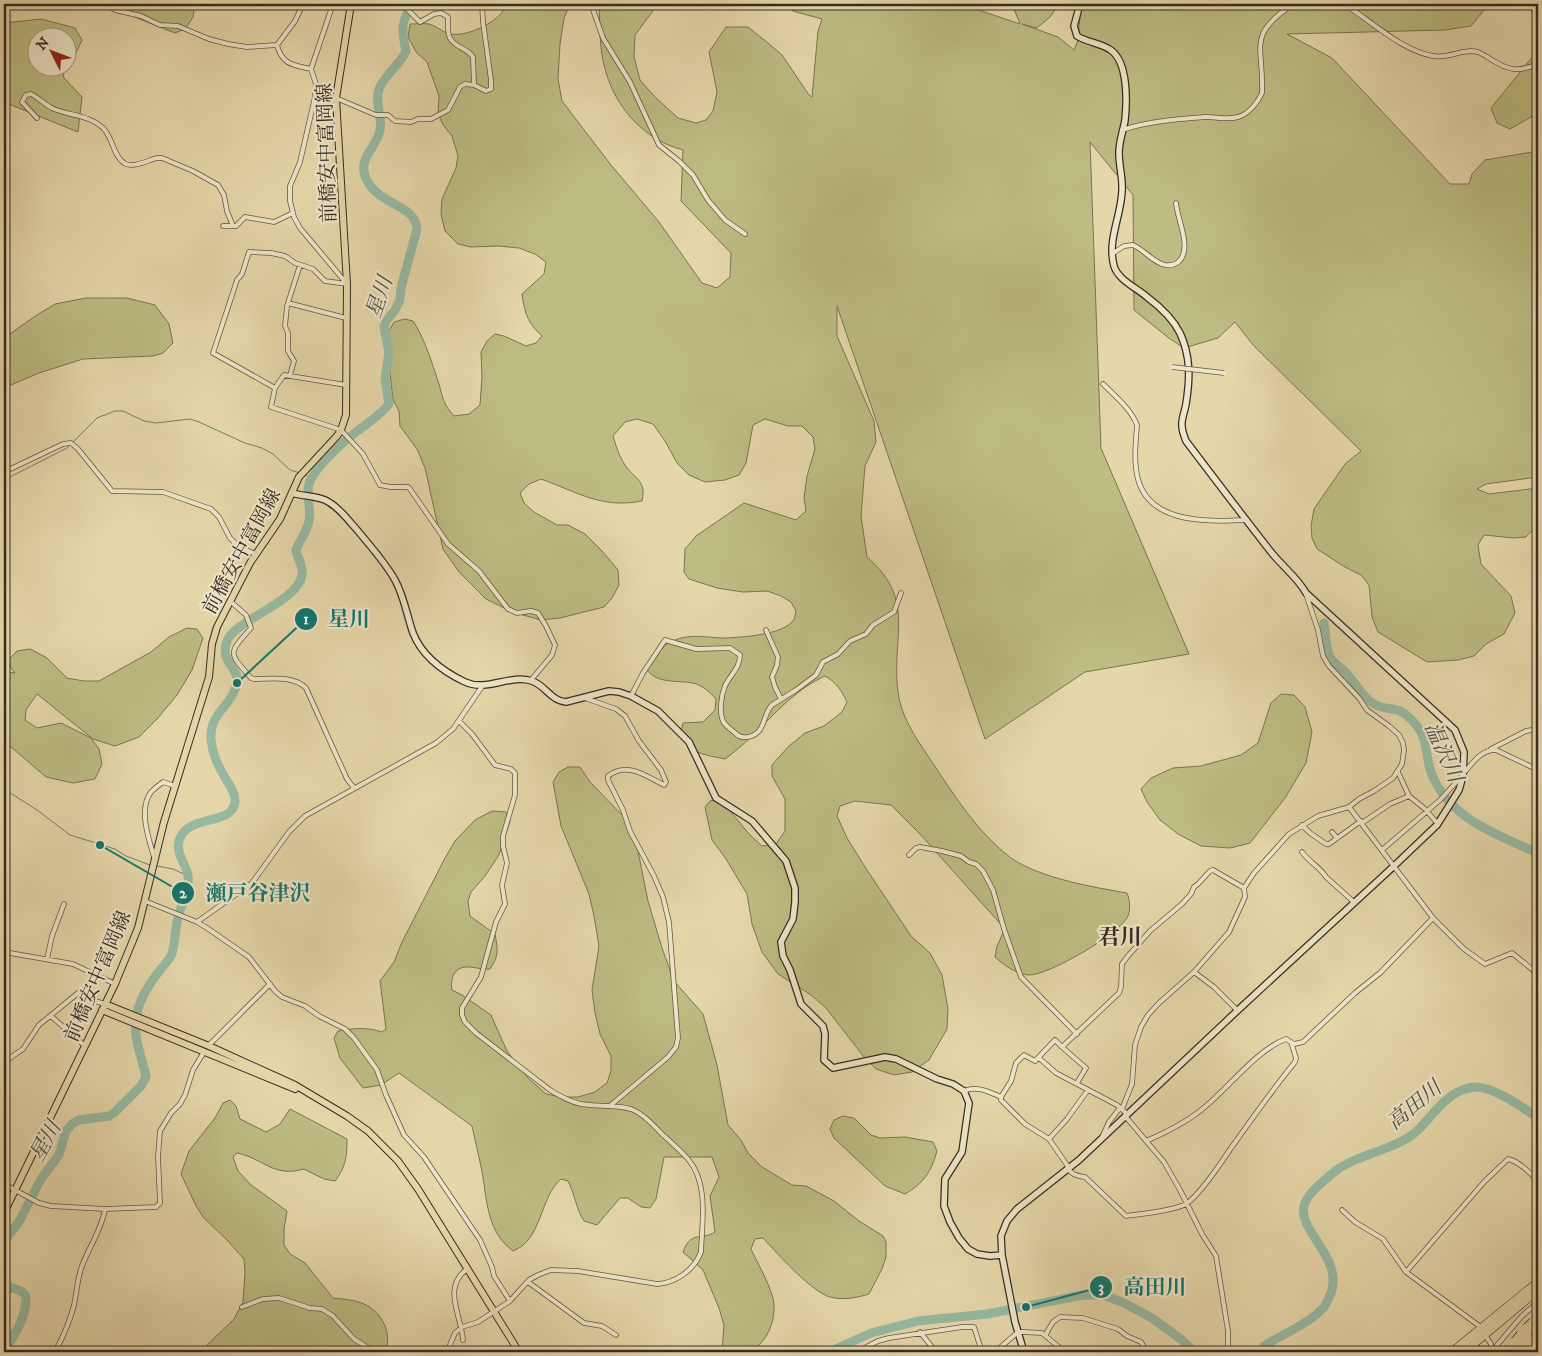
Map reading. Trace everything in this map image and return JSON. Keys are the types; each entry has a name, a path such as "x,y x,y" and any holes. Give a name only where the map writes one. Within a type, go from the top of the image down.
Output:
{"highway":[{"path":"1464,1352 1538,1282"},
{"path":"1452,1352 1483,1332 1538,1290"}],"main road":[{"name":"前橋安中富岡線","path":"4,1213 115,984 138,928 154,858 174,786 210,677 212,644 217,627 255,554 295,494 303,472 341,430 346,415 347,284 336,98 351,4"},
{"path":"103,1007 208,1046 295,1085 368,1130 393,1155 418,1190 519,1352"},
{"path":"103,1007 203,1052 319,1099"}],"street":[{"path":"107,4 115,10 142,16 160,25 178,26 209,39 228,44 247,46 277,45"},
{"path":"277,45 295,21 303,4"},
{"path":"333,4 311,69 316,84 315,97 300,162 290,186 290,201 300,228 347,284"},
{"path":"402,4 420,22 434,14 441,13 448,17 449,38 473,57 474,85"},
{"path":"336,98 376,115 388,115 395,121 411,122 418,119 431,119 448,110 460,87 465,84 474,85 486,91 491,88 482,4"},
{"path":"592,4 604,38 630,82 659,145 693,175 708,200 725,220 745,234"},
{"path":"1024,1352 1015,1322 1002,1255 1001,1236 1007,1222 1017,1209 1068,1170 1102,1139 1123,1112 1132,1084 1135,1045 1141,1027 1159,1002 1194,972 1229,932 1245,897 1244,888 1279,844 1302,825 1318,816 1349,807 1393,778 1398,772 1404,756 1403,743 1399,736 1367,710 1350,687 1329,666 1323,656 1318,630 1303,587 1277,560 1186,441 1182,425 1189,380 1189,360 1179,332 1166,314 1120,276 1115,268 1111,246 1122,192 1119,155 1126,95 1124,78 1119,61 1112,51 1100,45 1085,42 1077,36 1074,26 1080,4"},
{"path":"1122,130 1155,122 1240,117 1248,112 1262,93 1260,40 1270,24 1281,12 1293,4"},
{"path":"1344,4 1384,32 1417,51 1430,56 1439,57 1465,51 1476,52 1512,70 1538,64"},
{"path":"277,45 279,52 290,64 311,69"},
{"path":"37,118 22,102 26,95 31,94 53,109 82,116 98,124 110,137 114,150 123,162 130,165 158,158 212,180 222,190 233,226"},
{"path":"1112,254 1124,246 1133,245 1163,265 1171,266 1176,264 1180,260 1185,241 1176,203"},
{"path":"223,226 236,226 245,217 274,222 293,213"},
{"path":"275,388 213,353 237,280 242,274 249,252 271,253 284,256 313,269 325,281 347,284"},
{"path":"290,375 294,362 288,351 288,333 285,326 288,303 300,264"},
{"path":"288,303 347,318"},
{"path":"1172,367 1224,373"},
{"path":"346,385 284,374 275,388 271,407 341,430 363,454 380,485 408,487 410,489 448,544 479,571 508,609 517,613 535,611 540,616 555,645 552,654 531,680"},
{"path":"1103,384 1132,414 1136,421 1136,469 1141,486 1147,497 1158,508 1182,518 1215,521 1246,520"},
{"path":"4,472 63,444 71,443 112,490 163,492 212,509 219,517 230,538 238,546 255,554"},
{"path":"295,494 325,500 352,524 384,562 396,581 414,634 427,656 465,682 483,685 518,679 531,680 561,702 609,692 619,692 631,696 658,711 678,729 689,742 716,798 752,821 786,861 795,888 795,902 793,919 782,942 782,956 790,970 801,1004 823,1026 825,1034 824,1060 833,1068 885,1057 896,1059 937,1079 953,1084 964,1091 969,1103 962,1152 946,1179 944,1206 950,1222 968,1249 977,1254 1002,1255"},
{"path":"1102,1139 1109,1122 1123,1112 1238,1011 1438,824 1459,790 1463,775 1464,752 1455,730 1306,593"},
{"path":"631,696 643,673 665,640 696,649 730,648 740,655 740,662 725,687 721,713 723,723 738,736 742,738 750,737 757,734 767,716 769,708 776,700 796,690 816,675 823,662 838,654 850,642 866,634 873,625 894,612 901,594"},
{"path":"230,601 246,615 251,628 238,642 233,655 235,659 251,678 288,679 298,681 306,688 347,779 354,788"},
{"path":"766,630 778,657 772,676 781,698"},
{"path":"197,922 252,883 260,875 298,821 436,742 453,729 483,685"},
{"path":"585,698 616,709 625,716 639,741 661,770 666,782 664,785 646,774 633,770 622,769 608,776 630,831 663,897 668,922 678,1038 676,1047 668,1057 611,1105"},
{"path":"447,1352 455,1333 462,1327 478,1322 494,1312 510,1301 528,1282 538,1275 551,1270 578,1271 657,1284 676,1280 686,1272 701,1252 702,1214 699,1178 691,1162 638,1112 611,1105 582,1104 561,1097 476,1033 465,1022 462,1008 481,977 496,922 505,904 502,885 507,863 503,836 512,810 516,785 515,773 510,769 494,765 459,721"},
{"path":"1382,850 1440,800 1479,756 1526,731 1538,729"},
{"path":"1490,750 1496,750 1538,770"},
{"path":"1398,772 1409,796 1438,824"},
{"path":"154,858 146,829 145,818 148,798 151,792 163,782 174,786"},
{"path":"1302,825 1310,833 1326,844 1329,844 1390,804 1409,796"},
{"path":"1349,807 1433,918 1464,949 1485,964 1489,964 1512,953 1538,974"},
{"path":"1332,832 1337,838"},
{"path":"908,855 920,847 942,851 961,856 969,862 976,864 983,871 993,890 1004,930 1021,976 1077,1034"},
{"path":"1302,852 1312,864 1355,903"},
{"path":"1062,1047 1119,993 1122,964 1150,931 1182,904 1191,894 1194,887 1210,871 1213,870 1244,888"},
{"path":"145,901 197,922 251,959 282,997 305,1006 319,1016 345,1029 354,1038 377,1070 404,1135 424,1157 480,1240 494,1276 510,1301"},
{"path":"47,959 52,936 64,904"},
{"path":"1146,1142 1190,1118 1207,1106 1239,1073 1269,1049 1286,1039 1299,1044 1309,1037 1355,993 1380,973 1433,918"},
{"path":"4,952 73,964 115,984"},
{"path":"1194,972 1214,987 1238,1011"},
{"path":"4,1065 23,1049 39,1025 78,993 87,989 96,976"},
{"path":"4,1184 39,1203 51,1206 105,1209 156,1207 160,1203 158,1157 160,1131 185,1095 193,1070 203,1052 270,984"},
{"path":"87,989 95,1001 103,1007"},
{"path":"52,1016 85,1046"},
{"path":"1000,1096 1011,1081 1016,1063 1024,1054 1035,1061 1055,1040 1086,1068 1077,1083"},
{"path":"964,1091 980,1089 1000,1096 1001,1100 1025,1124 1049,1139 1067,1165 1068,1170 1092,1182 1126,1216 1164,1210 1186,1203 1209,1180 1253,1117 1295,1062 1296,1058 1291,1042"},
{"path":"4,1054 10,1058"},
{"path":"1039,1058 1056,1073 1077,1083 1123,1112 1164,1162 1216,1256 1228,1331 1226,1352"},
{"path":"1049,1139 1067,1119 1088,1090"},
{"path":"1406,1272 1484,1182 1508,1159 1527,1170 1538,1181"},
{"path":"55,1352 65,1332 74,1304 81,1268 89,1248 104,1221 105,1209"},
{"path":"1342,1210 1356,1222 1383,1238 1406,1272 1483,1332 1491,1344 1490,1352"},
{"path":"462,1340 462,1327 453,1300 458,1278 467,1268"},
{"path":"528,1282 584,1323 602,1326 616,1335"},
{"path":"242,1307 263,1299 279,1298 310,1308 322,1309 333,1316 354,1338 374,1352"},
{"path":"1490,1352 1522,1316 1538,1302"},
{"path":"1046,1336 1046,1332 1053,1322 1060,1317 1084,1318 1118,1329 1140,1342 1147,1352"},
{"path":"856,1352 878,1341 920,1332 962,1327 974,1327 982,1352"},
{"path":"920,1332 936,1352"},
{"path":"995,1352 1018,1332 1042,1333 1064,1352"},
{"path":"1534,1334 1538,1338"}],"shaded area":[{"path":"102,4 195,4 193,17 185,29 175,33"},
{"path":"506,4 570,4 564,18 560,44 558,79 562,101 611,165 659,222 702,283 717,288 730,277 731,253 681,201 683,150 669,145 644,130 633,120 616,96 603,61 599,4 658,4 635,35 634,57 640,80 678,118 696,123 706,120 713,111 717,92 709,52 726,27 748,27 768,43 782,55 812,97 818,31 822,19 793,11 782,4 961,4 1020,24 1012,4 1059,4 1050,17 1037,28 1022,24 1058,37 1074,50 1078,40 1081,4 1489,4 1471,26 1445,30 1287,34 1332,58 1450,184 1469,184 1472,174 1485,160 1538,151 1538,477 1486,484 1477,489 1489,494 1538,488 1538,524 1526,537 1514,538 1484,535 1478,545 1481,564 1511,596 1515,613 1504,634 1486,644 1474,656 1458,660 1427,662 1378,632 1372,617 1369,585 1361,575 1317,549 1312,538 1311,526 1314,509 1345,464 1361,451 1254,346 1235,322 1218,338 1184,348 1134,310 1133,195 1090,142 1101,448 1189,654 1085,672 985,739 837,306 837,336 874,421 876,442 865,466 861,516 867,557 882,573 892,588 897,604 899,620 898,691 903,711 911,730 978,827 1011,858 1036,871 1051,876 1083,885 1127,893 1130,905 1127,918 1097,944 1065,962 1038,974 1028,975 1019,973 995,957 997,946 1005,929 920,834 891,805 855,801 840,806 837,816 847,838 911,936 930,953 942,975 948,1009 947,1029 929,1060 912,1072 894,1075 876,1069 864,1057 826,1008 811,995 778,974 762,952 752,924 747,894 712,840 705,807 711,800 725,805 749,834 762,846 776,844 785,831 785,799 772,776 772,765 789,746 805,733 824,726 842,712 847,702 843,694 825,676 797,693 725,759 705,755 694,750 680,736 683,723 703,722 715,710 716,699 706,689 696,684 656,678 647,670 662,648 676,640 697,636 726,638 770,633 779,630 793,621 796,611 791,602 781,596 767,591 743,592 717,588 689,579 684,572 685,549 696,536 744,503 796,520 806,511 804,498 807,476 815,449 813,437 802,426 788,426 765,419 753,425 746,463 739,475 725,480 705,482 689,475 677,463 653,424 637,419 625,422 613,436 623,462 639,481 643,489 642,501 614,503 602,501 578,494 541,479 529,484 520,493 524,503 534,512 557,525 568,525 585,534 618,570 619,585 612,598 604,607 560,618 541,620 512,612 486,599 459,572 443,549 425,468 417,449 400,426 399,411 393,400 386,336 394,322 405,319 413,321 428,351 444,401 454,416 469,414 480,405 481,352 487,341 495,334 526,346 536,343 542,336 528,317 522,294 544,274 546,262 535,254 519,248 498,246 471,247 458,244 445,231 441,214 442,199 456,168 458,156 452,136 443,125 438,113 439,96 427,62 416,52 408,37 410,24 429,24 451,34 475,30 491,22 503,10"},
{"path":"41,19 75,28 28,28 28,78 64,78 82,97 78,132 4,102 4,23"},
{"path":"78,33 82,40 78,49"},
{"path":"1538,50 1538,108 1531,117 1510,129 1497,123 1491,108"},
{"path":"86,298 127,298 155,305 169,324 173,343 163,353 153,356 83,359 39,373 4,388 4,338 55,304"},
{"path":"187,628 197,629 203,638 192,670 177,695 139,737 115,746 93,739 37,694 26,710 25,720 37,728 61,723 91,738 99,749 102,764 95,779 73,783 46,777 4,741 4,671 15,673 11,668 9,659 17,651 30,649 47,658 67,678 99,681 151,652 169,637"},
{"path":"1281,694 1294,695 1305,707 1312,732 1306,763 1285,798 1250,843 1230,848 1201,846 1178,834 1160,820 1147,802 1141,789 1151,778 1173,768 1201,766 1241,755 1258,743 1271,703"},
{"path":"568,767 580,767 590,782 625,818 638,851 648,901 674,981 703,1014 717,1065 728,1125 741,1140 748,1153 762,1167 792,1185 806,1186 834,1201 859,1221 883,1236 886,1242 886,1257 869,1294 842,1299 832,1298 819,1292 793,1270 763,1238 755,1239 751,1249 770,1289 774,1311 773,1320 766,1337 754,1349 746,1352 722,1352 724,1325 719,1308 703,1270 683,1252 686,1245 693,1238 710,1235 715,1232 710,1196 719,1177 712,1157 664,1157 656,1199 650,1208 641,1207 628,1198 620,1198 597,1225 584,1221 568,1181 561,1179 548,1197 536,1228 530,1237 523,1245 513,1251 504,1243 493,1225 487,1204 472,1126 399,1073 381,1085 363,1088 340,1058 334,1038 338,1031 360,1028 382,1032 386,1029 380,981 394,962 402,942 455,841 475,820 492,811 506,812 510,821 499,855 485,876 471,892 468,901 470,916 495,934 497,949 495,960 490,969 464,967 457,971 454,974 452,990 491,1015 507,1051 527,1077 546,1094 561,1097 578,1097 595,1092 607,1083 611,1071 611,1056 600,1034 592,990 599,946 594,916 589,894 561,826 553,782 559,772"},
{"path":"230,1100 236,1106 240,1119 266,1132 280,1124 290,1109 347,1139 345,1161 342,1171 335,1181 324,1179 304,1169 284,1171 276,1169 246,1155 237,1153 233,1157 238,1171 251,1185 287,1211 284,1245 290,1254 305,1263 333,1298 364,1304 381,1318 388,1338 385,1352 200,1352 234,1319 243,1302 244,1259 204,1218 196,1206 181,1174 189,1151 215,1118 223,1103"},
{"path":"843,1116 854,1118 871,1135 880,1138 905,1137 933,1142 937,1151 926,1176 917,1186 905,1194 885,1186 834,1138 830,1129 834,1120"}],"waterway":[{"name":"星川","path":"4,1249 6,1239 20,1220 41,1179 59,1155 66,1131 79,1120 109,1116 114,1113 141,1086 146,1077 137,1040 136,1018 144,994 171,956 173,948 178,918 188,881 187,870 180,856 179,841 187,829 194,825 227,814 233,809 235,801 233,790 217,762 211,739 211,730 214,722 231,697 237,682 236,673 227,660 225,649 227,641 232,633 279,602 298,585 302,572 296,550 309,521 308,489 311,479 334,451 349,437 380,414 389,404 385,379 389,352 384,327 400,300 401,288 417,229 416,223 410,214 381,196 371,187 365,176 364,164 378,138 380,130 377,99 379,89 406,51 403,27 411,4"},
{"path":"4,480 67,448 97,418 115,411 123,411 144,421 156,423 190,419 199,422 245,443 262,448 273,454 290,470 300,473"},
{"path":"304,475 312,478"},
{"name":"温沢川","path":"1324,623 1327,649 1333,661 1350,677 1370,701 1380,707 1400,711 1417,726 1423,738 1433,777 1441,792 1452,804 1464,815 1492,833 1538,853"},
{"path":"4,789 37,810 70,835 115,849 126,856 150,865"},
{"path":"157,866 173,869 188,876"},
{"name":"高田川","path":"1262,1352 1264,1346 1319,1313 1331,1293 1333,1280 1331,1267 1326,1255 1306,1223 1303,1213 1309,1195 1330,1175 1352,1161 1401,1142 1418,1130 1449,1097 1465,1089 1474,1087 1498,1093 1538,1118"},
{"name":"星川","path":"4,1285 21,1291 26,1296 25,1311 16,1332 4,1351"},
{"name":"高田川","path":"829,1352 871,1333 918,1321 987,1314 1083,1295 1103,1295 1122,1302 1152,1318 1195,1352"}],"railway":[{"path":"1500,1352 1522,1326 1538,1311"}],"place":[{"name":"星川","path":"237,683"},
{"name":"瀬戸谷津沢","path":"100,845"},
{"name":"高田川","path":"1026,1307"}],"district":[{"name":"君川","path":"1120,936"}]}
